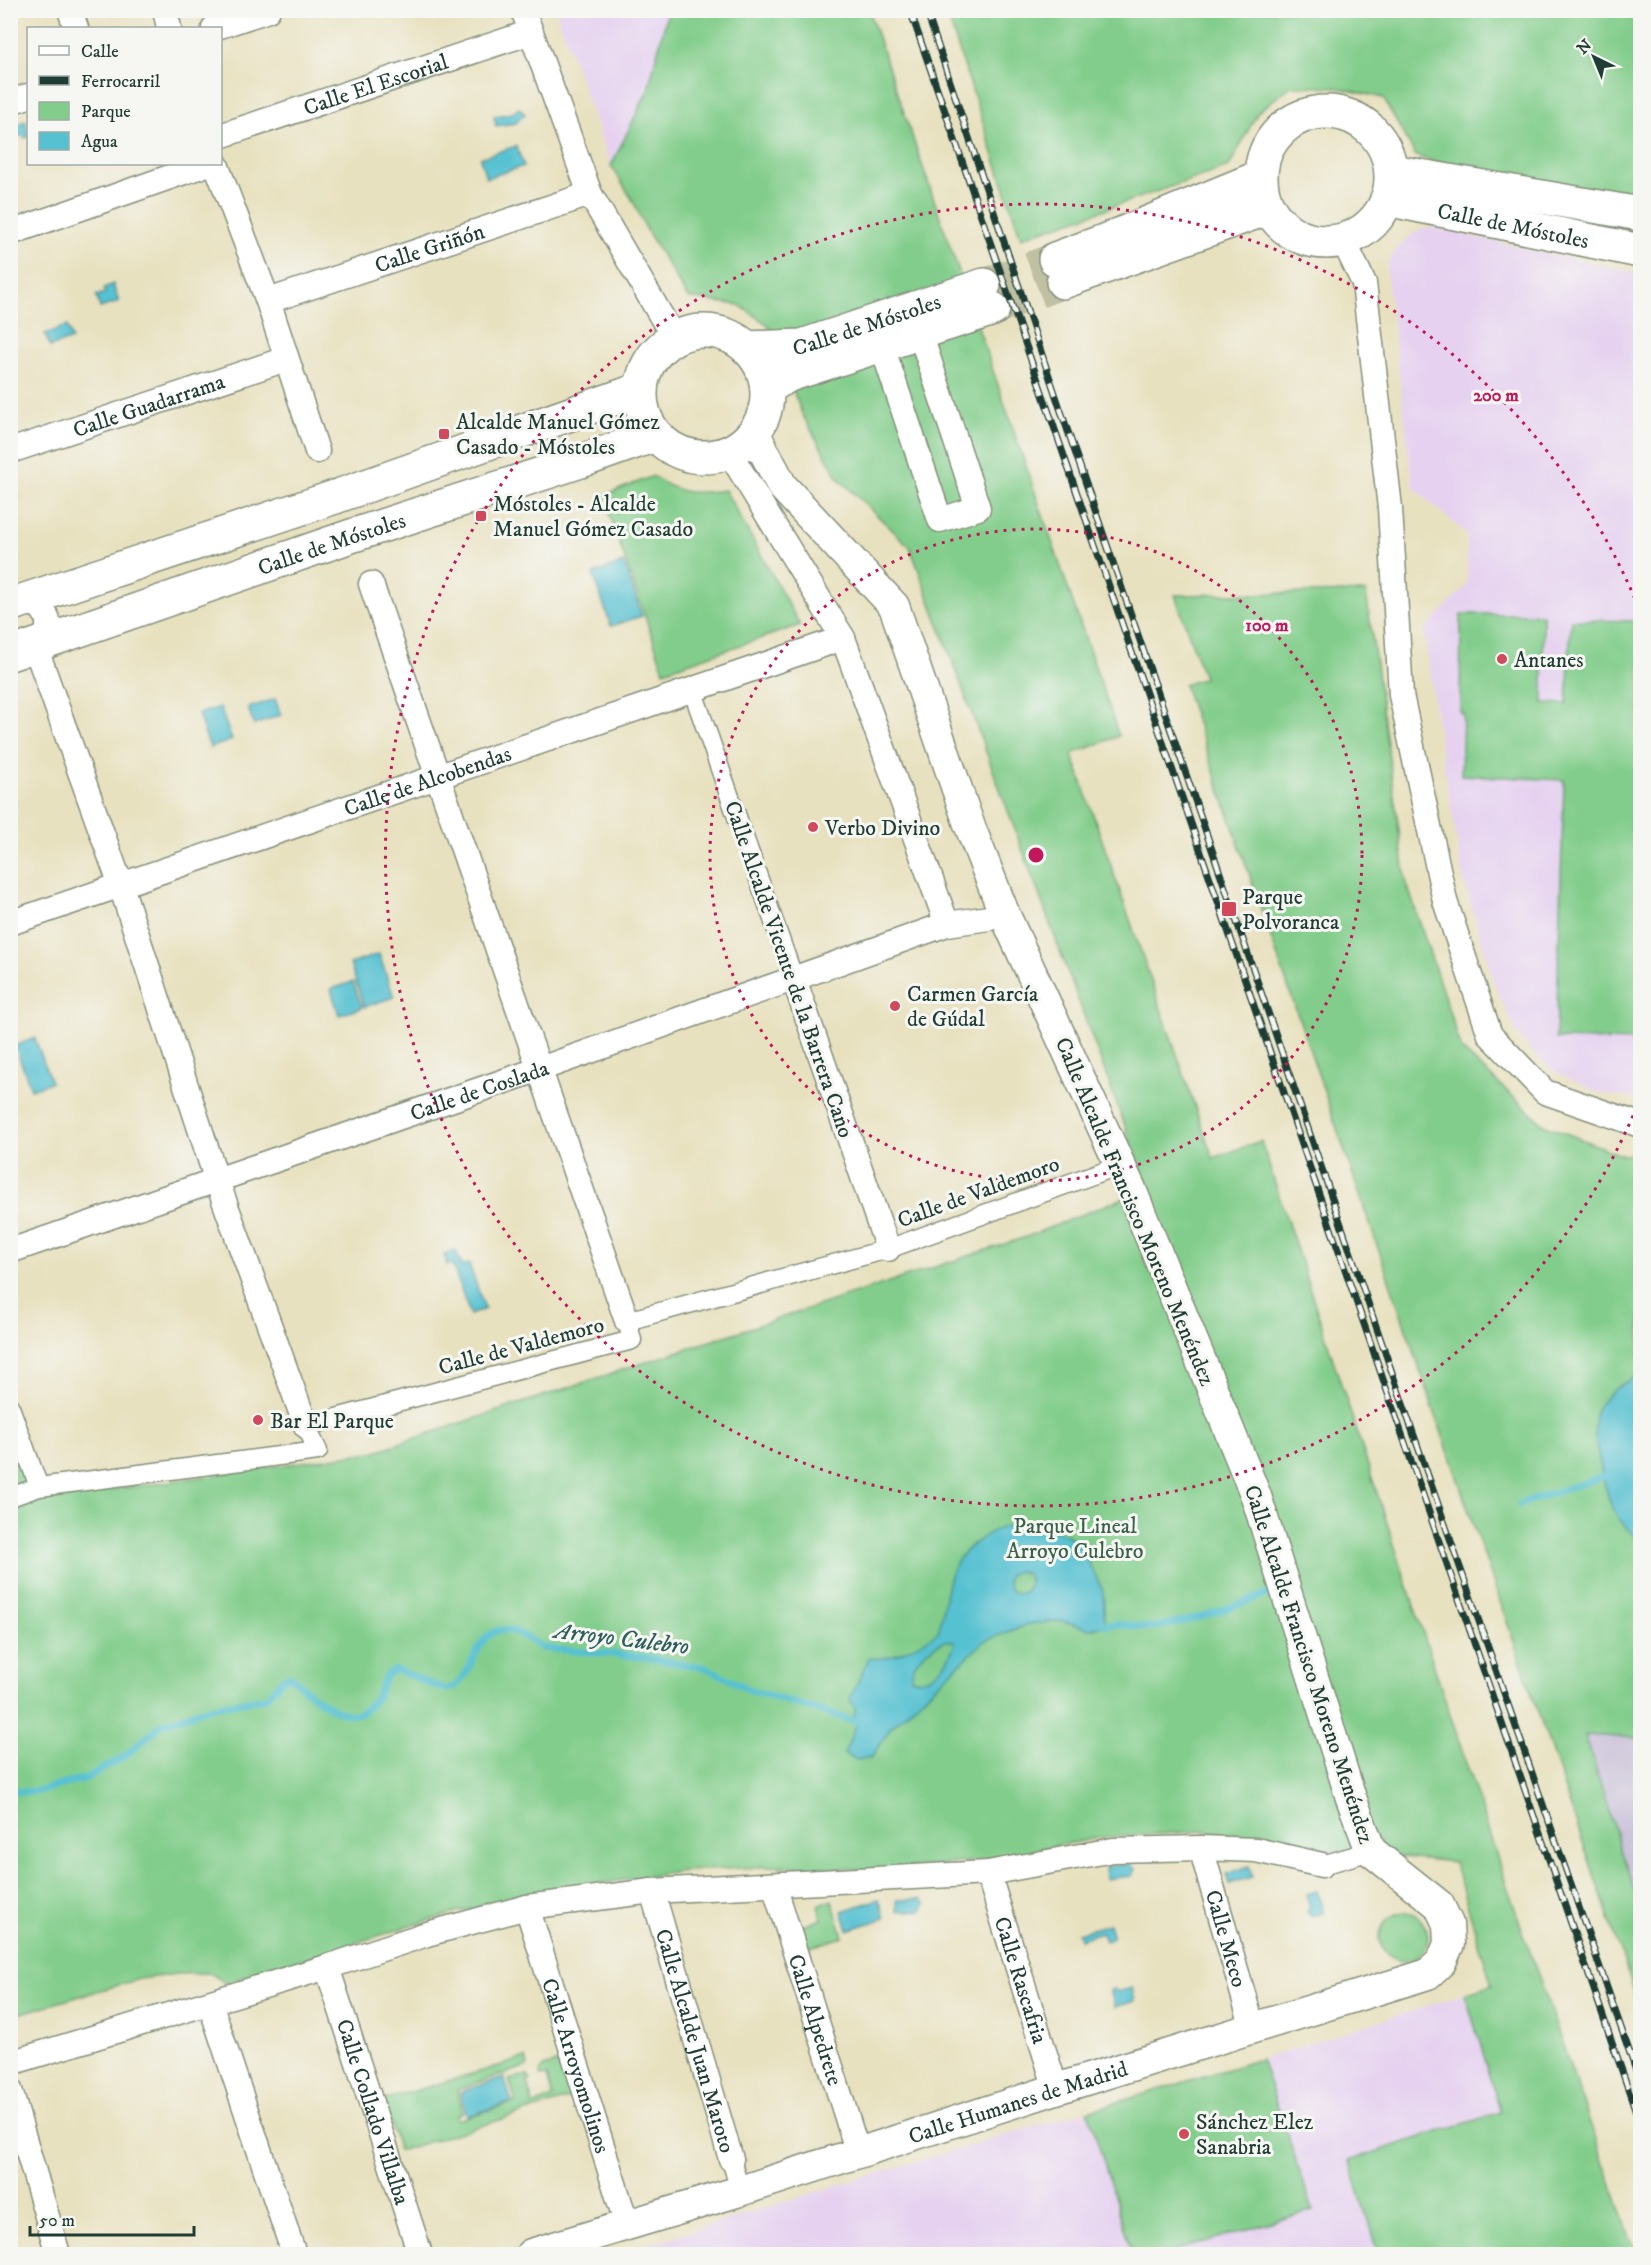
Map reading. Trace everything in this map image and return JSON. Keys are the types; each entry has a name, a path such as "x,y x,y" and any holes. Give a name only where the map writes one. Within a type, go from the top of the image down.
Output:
{"main road":[{"path":"1334,111 1356,117 1374,131 1386,150 1389,185 1377,217 1362,231 1343,240 1321,242 1300,237 1281,225 1264,193 1263,155 1274,135 1291,120 1312,112 1334,111"},
{"name":"Calle de Móstoles","path":"1389,185 1641,214"},
{"name":"Calle de Móstoles","path":"1389,185 1641,251"},
{"path":"1059,271 1104,241 1264,193"},
{"name":"Calle de Móstoles","path":"747,348 802,346 988,297 920,333 789,375 767,388"},
{"path":"693,332 712,332 731,337 747,348 757,360 767,388 762,419 743,444 729,452 709,457 689,456 670,448 655,435 646,421 641,405 641,388 646,369 658,351 674,338 693,332"},
{"name":"Calle de Móstoles","path":"12,601 335,497 641,388"},
{"name":"Calle de Móstoles","path":"19,647 655,435"}],"street":[{"path":"70,10 76,27"},
{"path":"165,10 169,27"},
{"path":"217,27 268,10"},
{"path":"527,21 590,194 674,338"},
{"name":"Calle El Escorial","path":"222,135 527,21"},
{"path":"10,102 27,96"},
{"path":"10,233 204,165"},
{"path":"216,165 268,301 317,451"},
{"name":"Calle Griñón","path":"268,301 590,194"},
{"path":"1343,240 1364,283 1390,507 1401,695 1445,901 1490,1035 1545,1092 1641,1125"},
{"path":"882,346 940,520 978,508 920,333"},
{"name":"Calle Guadarrama","path":"10,451 286,359"},
{"name":"Calle Alcalde Francisco Moreno Menéndez","path":"754,432 782,486 894,606 969,824 1004,913 1120,1165 1256,1496 1351,1798 1371,1851 1439,1905"},
{"path":"729,452 843,638 947,924"},
{"path":"371,584 627,1321"},
{"path":"10,1497 39,1487 318,1451 306,1426 218,1181 121,886 19,647 42,641 49,627 44,611 31,602 12,601"},
{"name":"Calle de Alcobendas","path":"10,923 843,638"},
{"name":"Calle Alcalde Vicente de la Barrera Cano","path":"692,690 888,1249"},
{"name":"Calle de Coslada","path":"10,1251 540,1069 947,924 989,918 1004,913"},
{"name":"Calle de Valdemoro","path":"306,1426 632,1340 627,1321 888,1249 1120,1165"},
{"path":"10,1407 39,1487"},
{"path":"10,2063 327,1967 427,1934 527,1907 652,1891 988,1873 1113,1850 1201,1848 1256,1850 1322,1865 1371,1851"},
{"name":"Calle Meco","path":"1201,1848 1253,2029"},
{"name":"Calle Rascafria","path":"988,1873 1056,2089"},
{"name":"Calle Alpedrete","path":"774,1885 858,2153"},
{"name":"Calle Alcalde Juan Maroto","path":"652,1891 740,2191"},
{"name":"Calle Humanes de Madrid","path":"531,2254 740,2191 1056,2089 1428,1974 1441,1962 1449,1944 1448,1923 1439,1905"},
{"name":"Calle Arroyomolinos","path":"527,1907 627,2225"},
{"name":"Calle Collado Villalba","path":"327,1967 420,2254"},
{"path":"210,2003 294,2254"},
{"path":"10,2090 58,2254"}],"shaded area":[{"path":"556,11 668,11 648,90 611,166"},
{"name":"Antanes","path":"1423,228 1435,228 1640,274 1640,1100 1596,1092 1552,1070 1517,1034 1494,983 1464,881 1440,745 1424,630 1467,585 1467,535 1413,487 1386,270 1397,249 1411,235"},
{"path":"1584,1735 1640,1738 1640,1909"},
{"path":"1465,1994 1502,2112 1350,2160 1378,2254 1164,2254 1313,2210 1261,2059"},
{"path":"1088,2111 1132,2254 619,2254 852,2181"}],"green space":[{"name":"Parque Lineal Arroyo Culebro","path":"668,11 869,11 1119,736 1072,754 1213,1158 1261,1141 1500,1866 1636,2254 1378,2254 1349,2160 1501,2112 1465,1994 1492,1985 1454,1862 1331,1850 1268,1837 1203,1831 1098,1838 979,1861 882,1870 782,1866 685,1871 528,1894 433,1919 225,1983 210,1973 176,1974 140,1979 11,2016 10,1440 33,1501 373,1452 1029,1236 1148,1188 910,547 839,479 802,414 768,325 739,305 688,298 611,166 648,90"},
{"path":"946,11 1640,11 1640,200 1449,166 1416,156 1383,98 1334,87 1291,86 1258,112 1229,167 1021,238"},
{"path":"653,476 671,487 687,492 725,490 800,625 664,671 603,496"},
{"path":"1366,592 1406,881 1462,1050 1543,1124 1621,1155 1640,1154 1640,1738 1585,1735 1640,1909 1640,2008 1184,685 1204,678 1175,595"},
{"path":"1461,614 1543,614 1543,703 1567,704 1571,620 1640,621 1640,1041 1556,1039 1564,780 1461,775 1463,713 1460,713"},
{"path":"832,1900 843,1937 807,1948 801,1927 822,1919 818,1906"},
{"path":"1399,1913 1409,1913 1421,1920 1428,1932 1428,1942 1421,1954 1409,1961 1399,1961 1384,1950 1380,1942 1380,1932 1391,1917"},
{"path":"526,2058 528,2066 457,2090 463,2112 456,2115 457,2120 516,2102 509,2080 527,2075 531,2080 527,2082 533,2105 553,2098 547,2076 541,2077 540,2073 544,2067 563,2061 574,2097 399,2151 383,2100"},
{"path":"1261,2059 1313,2210 1164,2254 1132,2254 1088,2111"}],"water":[{"path":"519,108 525,114 516,123 496,126 494,116 513,113"},
{"path":"26,121 27,137 22,135 11,139 11,126"},
{"path":"516,146 524,166 486,178 480,158"},
{"path":"113,284 119,302 100,308 96,296 105,293 104,288"},
{"path":"67,326 72,339 50,347 45,334"},
{"path":"624,563 642,616 611,626 593,574"},
{"path":"275,699 281,715 254,725 248,708"},
{"path":"220,707 232,740 210,748 198,714"},
{"path":"379,954 394,997 364,1007 350,964"},
{"path":"353,982 362,1008 339,1015 331,989"},
{"path":"35,1038 51,1082 31,1089 15,1046"},
{"path":"456,1251 462,1266 469,1264 485,1309 470,1315 452,1263 447,1265 444,1255"},
{"path":"1640,1374 1640,1540 1623,1524 1611,1504 1599,1458 1595,1421 1596,1413 1603,1400 1621,1385"},
{"path":"1008,1526 1050,1528 1067,1535 1081,1547 1103,1591 1105,1625 1090,1629 1063,1621 1028,1624 985,1641 891,1727 872,1757 857,1760 844,1754 857,1723 854,1720 855,1709 850,1699 869,1658 886,1658 895,1655 938,1632 948,1581 958,1560 983,1537","holes":["1019,1571 1027,1574 1030,1583 1026,1591 1018,1594 1010,1590 1007,1582 1010,1574","944,1641 955,1641 950,1656 940,1669 927,1678 911,1678 912,1671 922,1655"]},
{"path":"1130,1864 1135,1869 1132,1876 1106,1879 1105,1867"},
{"path":"1249,1866 1252,1877 1229,1884 1226,1874"},
{"path":"1317,1891 1324,1913 1311,1916 1307,1912 1310,1907 1306,1894"},
{"path":"879,1899 885,1918 848,1930 842,1911"},
{"path":"921,1899 926,1904 921,1911 897,1911 897,1900"},
{"path":"1109,1924 1113,1938 1110,1940 1105,1941 1101,1932 1080,1939 1078,1933"},
{"path":"1132,1988 1135,2001 1115,2007 1110,1990 1115,1989 1117,1992"},
{"path":"504,2078 512,2102 467,2116 460,2092"}],"waterway":[{"name":"Arroyo Culebro","path":"1520,1504 1611,1474"},
{"name":"Arroyo Culebro","path":"1099,1621 1105,1625 1155,1627 1186,1621 1275,1591"},
{"name":"Arroyo Culebro","path":"10,1789 20,1792 39,1791 87,1778 125,1756 162,1724 208,1708 266,1698 283,1679 289,1676 333,1709 354,1714 372,1704 386,1675 396,1670 447,1689 458,1684 489,1635 501,1630 518,1633 542,1648 643,1657 707,1668 750,1690 857,1722 865,1718"}],"tunnel":[{"path":"984,285 1055,259"},
{"path":"993,309 1063,282"}],"railway":[{"path":"910,10 1640,2123"},
{"path":"926,10 1063,417 1396,1384 1640,2082"}],"place":[{"name":"Alcalde Manuel Gómez Casado - Móstoles","path":"444,434"},
{"name":"Móstoles - Alcalde Manuel Gómez Casado","path":"481,516"},
{"name":"Antanes","path":"1502,659"},
{"name":"Verbo Divino","path":"813,827"},
{"name":"Parque Polvoranca","path":"1229,909"},
{"name":"Carmen García de Gúdal","path":"895,1006"},
{"name":"Bar El Parque","path":"258,1420"},
{"name":"Sánchez Elez Sanabria","path":"1184,2134"}]}
